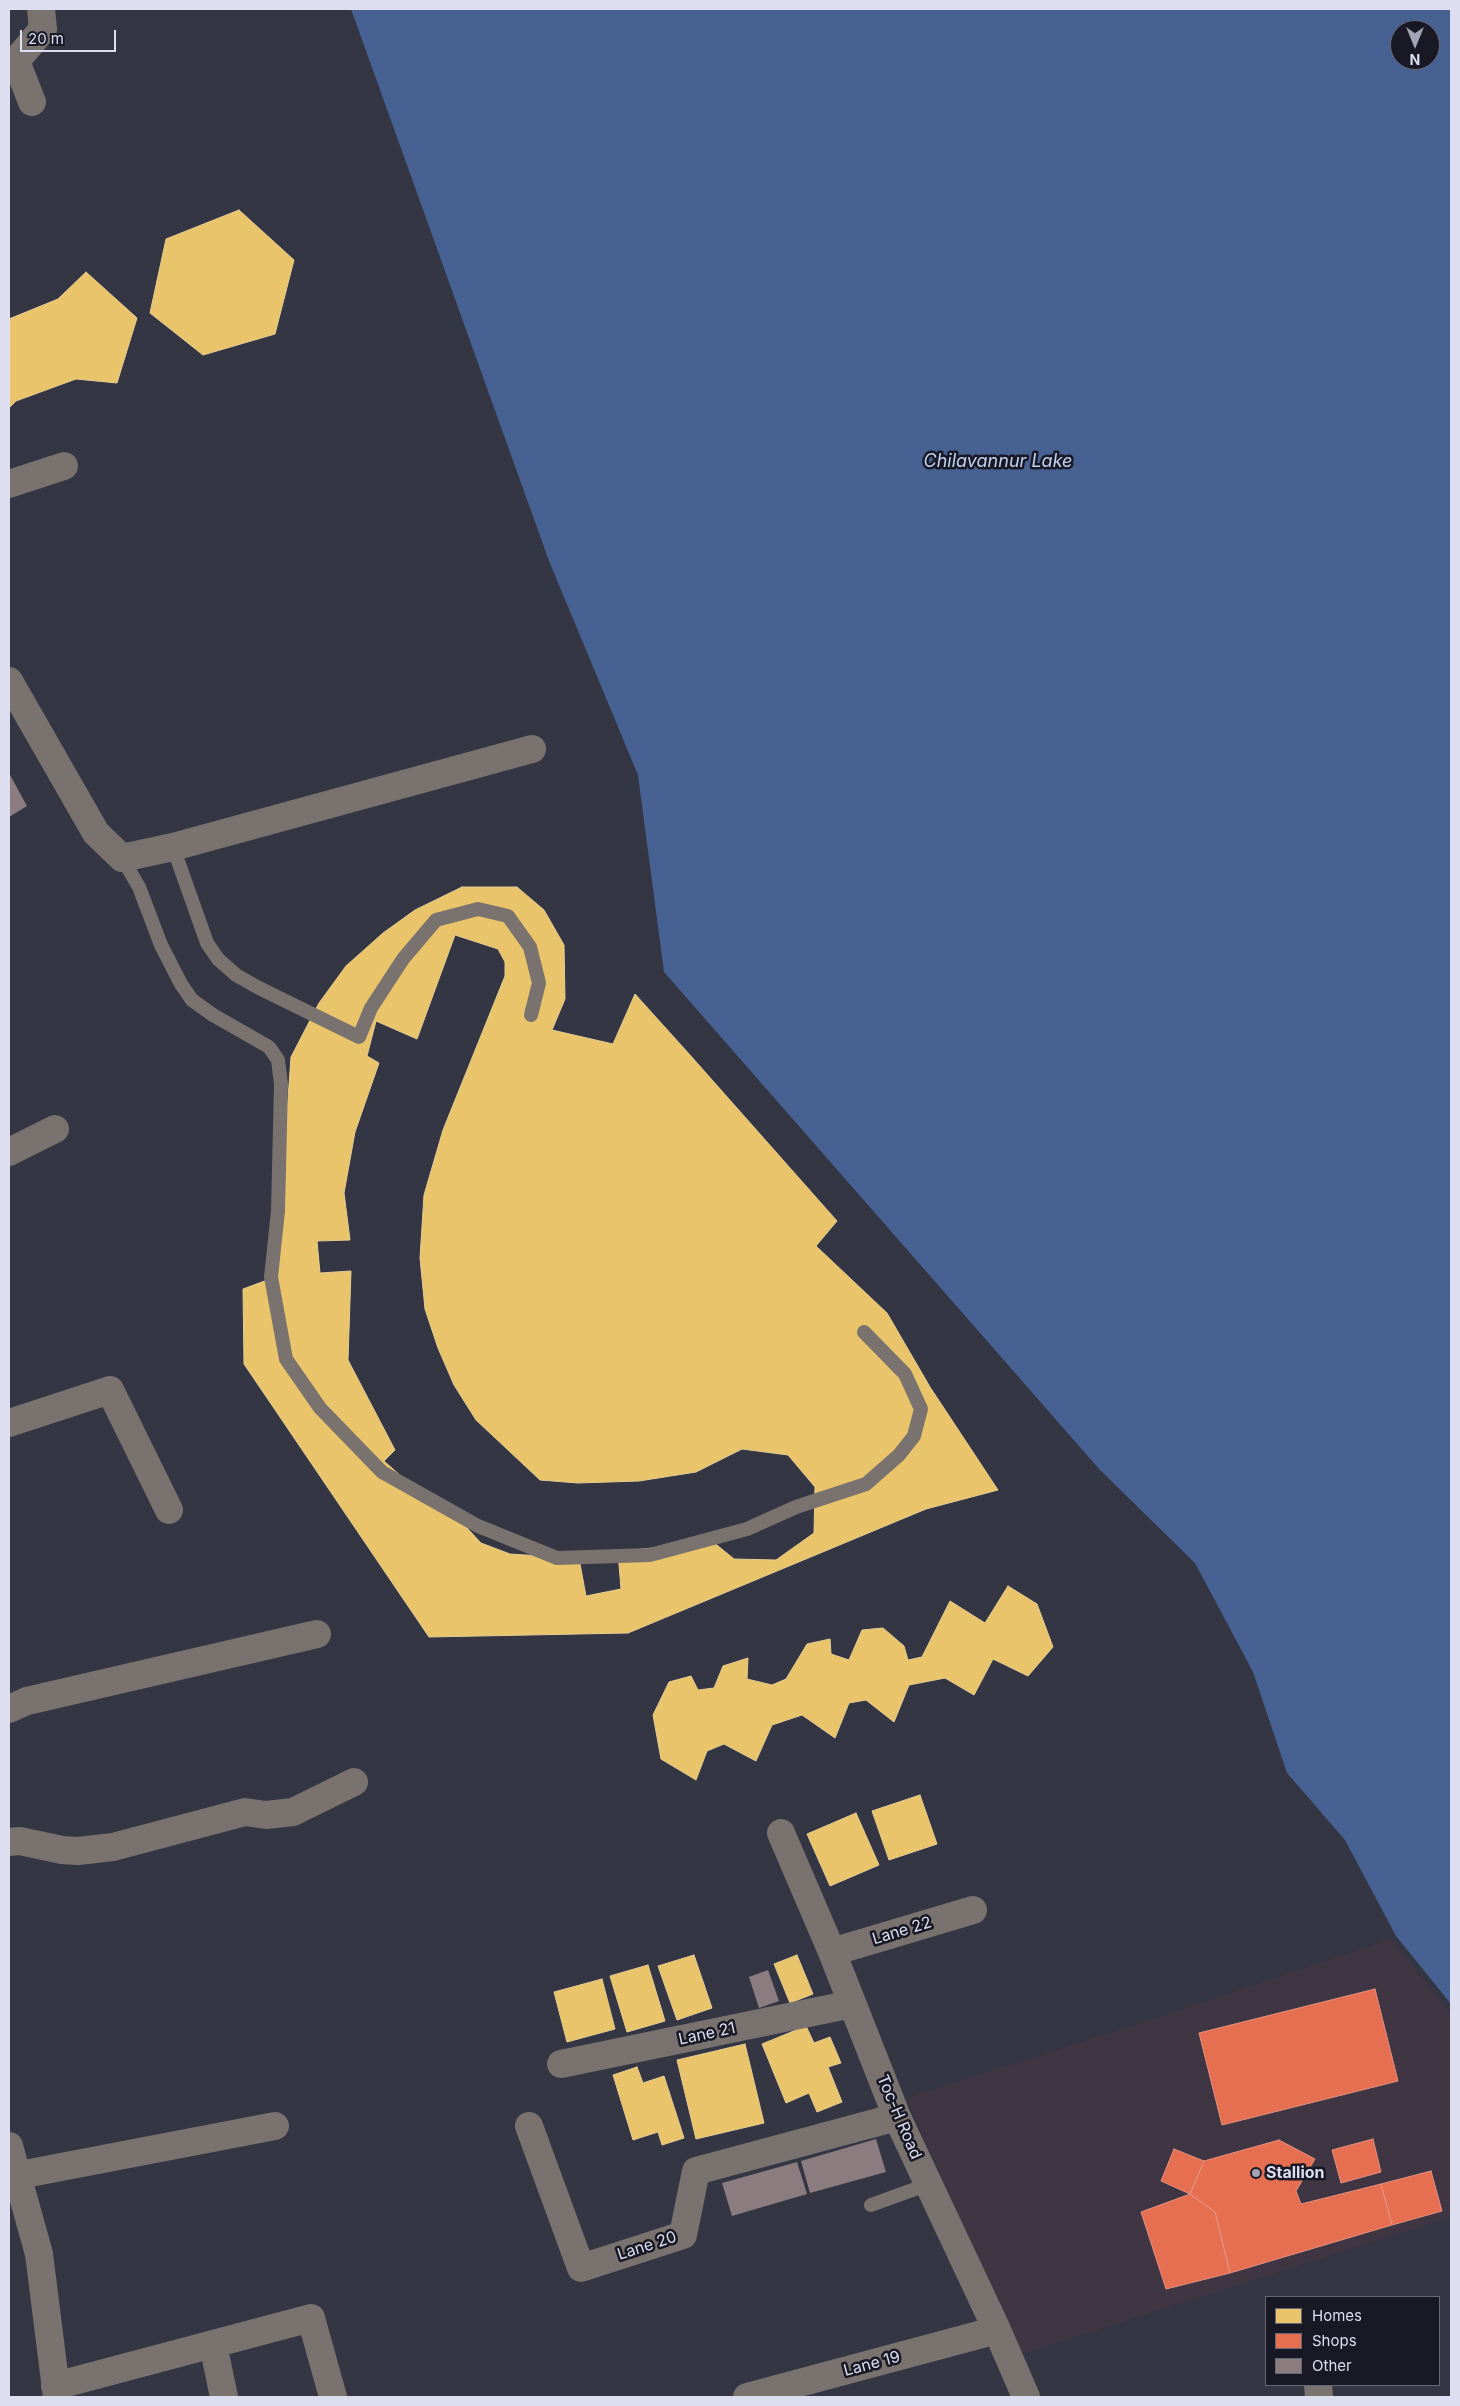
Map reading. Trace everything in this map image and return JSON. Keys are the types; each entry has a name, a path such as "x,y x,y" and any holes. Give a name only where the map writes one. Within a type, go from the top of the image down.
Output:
{"street":[{"path":"32,102 12,62 43,29 40,9"},
{"path":"9,484 64,466"},
{"path":"9,681 96,833 122,858 173,847 532,749"},
{"path":"9,1152 55,1129"},
{"path":"9,1423 110,1390 169,1510"},
{"path":"9,1709 27,1701 317,1634"},
{"path":"9,1842 20,1841 62,1850 78,1851 114,1847 245,1812 266,1815 293,1812 354,1782"},
{"name":"Toc-H Road","path":"781,1833 832,1952 897,2117 997,2330 1026,2397"},
{"name":"Lane 22","path":"832,1952 973,1910"},
{"name":"Lane 21","path":"561,2064 852,2004"},
{"name":"Lane 20","path":"529,2126 581,2268 684,2235 696,2171 897,2117"},
{"path":"13,2176 275,2126"},
{"path":"9,2146 13,2176 39,2254 56,2392 213,2344 311,2318 333,2397"},
{"name":"Lane 19","path":"746,2397 997,2330"},
{"path":"213,2344 224,2397"}],"lane":[{"path":"173,847 207,943 218,959 236,975 259,988 359,1037 371,1008 403,959 436,920 478,909 508,916 530,947 539,983 531,1016"},
{"path":"122,858 139,887 169,961 192,1000 213,1015 269,1047 278,1060 281,1084 278,1211 272,1277 286,1359 320,1408 382,1472 478,1526 558,1558 650,1555 747,1529 796,1507 866,1484 899,1455 914,1436 921,1409 906,1374 864,1332"},
{"path":"871,2205 928,2184"}],"shaded area":[{"path":"1391,1939 1451,2014 1451,2217 1022,2354 906,2098 1144,2022"}],"water":[{"name":"Chilavannur Lake","path":"351,9 1451,9 1451,2004 1396,1936 1345,1840 1287,1773 1253,1672 1195,1563 1100,1470 664,972 638,775 549,561"}],"building: Homes":[{"path":"239,210 294,260 275,334 203,355 150,313 166,239"},
{"path":"86,272 137,318 117,383 76,379 16,401 9,408 9,319 58,299"},
{"path":"462,887 517,887 544,910 564,945 565,999 552,1030 613,1044 635,994 690,1055 837,1221 816,1246 887,1313 930,1387 998,1490 926,1509 628,1633 429,1637 244,1364 243,1289 278,1276 291,1057 319,1003 346,966 383,933 415,910"},
{"path":"455,935 498,949 505,962 505,976 443,1130 424,1195 420,1258 425,1309 438,1348 454,1385 476,1420 540,1480 578,1483 639,1481 696,1472 742,1449 788,1455 815,1487 814,1533 776,1560 734,1559 712,1541 618,1552 621,1589 586,1596 578,1553 556,1557 510,1554 481,1543 455,1515 411,1485 384,1461 395,1450 348,1360 351,1271 320,1273 317,1241 350,1240 344,1193 355,1132 379,1063 367,1056 376,1021 417,1039"},
{"path":"1008,1586 1037,1604 1053,1647 1028,1676 993,1659 974,1695 945,1678 909,1685 894,1722 866,1700 849,1703 835,1738 802,1715 772,1725 756,1761 724,1744 707,1751 696,1780 661,1759 653,1715 669,1682 691,1676 698,1690 714,1688 723,1666 748,1658 747,1679 772,1685 786,1679 807,1644 830,1639 831,1654 849,1660 862,1630 883,1628 904,1646 908,1660 922,1657 950,1601 985,1623"},
{"path":"920,1795 937,1844 889,1860 872,1811"},
{"path":"856,1813 879,1865 830,1886 807,1834"},
{"path":"694,1955 712,2008 677,2020 658,1966"},
{"path":"797,1955 813,1994 790,2003 774,1964"},
{"path":"648,1965 665,2021 627,2032 610,1976"},
{"path":"602,1979 615,2029 567,2042 554,1992"},
{"path":"806,2026 814,2043 830,2037 841,2063 828,2067 842,2102 817,2112 809,2093 786,2103 762,2044"},
{"path":"745,2044 764,2123 696,2139 677,2060"},
{"path":"637,2067 643,2083 664,2076 684,2138 662,2145 658,2132 633,2140 613,2075"}],"building: Shops":[{"path":"1375,1989 1398,2081 1222,2125 1199,2033"},
{"path":"1373,2139 1381,2172 1341,2183 1332,2150"},
{"path":"1279,2140 1315,2159 1296,2191 1301,2204 1381,2184 1392,2225 1230,2273 1215,2212 1190,2194 1204,2161"},
{"path":"1174,2149 1204,2161 1190,2194 1161,2181"},
{"path":"1431,2171 1442,2211 1392,2225 1381,2184"},
{"path":"1190,2194 1215,2212 1230,2273 1166,2289 1141,2212"}],"building: Other":[{"path":"9,773 27,806 9,817"},
{"path":"768,1970 779,2001 759,2008 749,1977"},
{"path":"876,2139 886,2172 810,2193 801,2161"},
{"path":"797,2162 807,2194 732,2216 722,2183"}],"place":[{"name":"Stallion","path":"1256,2173"}]}
